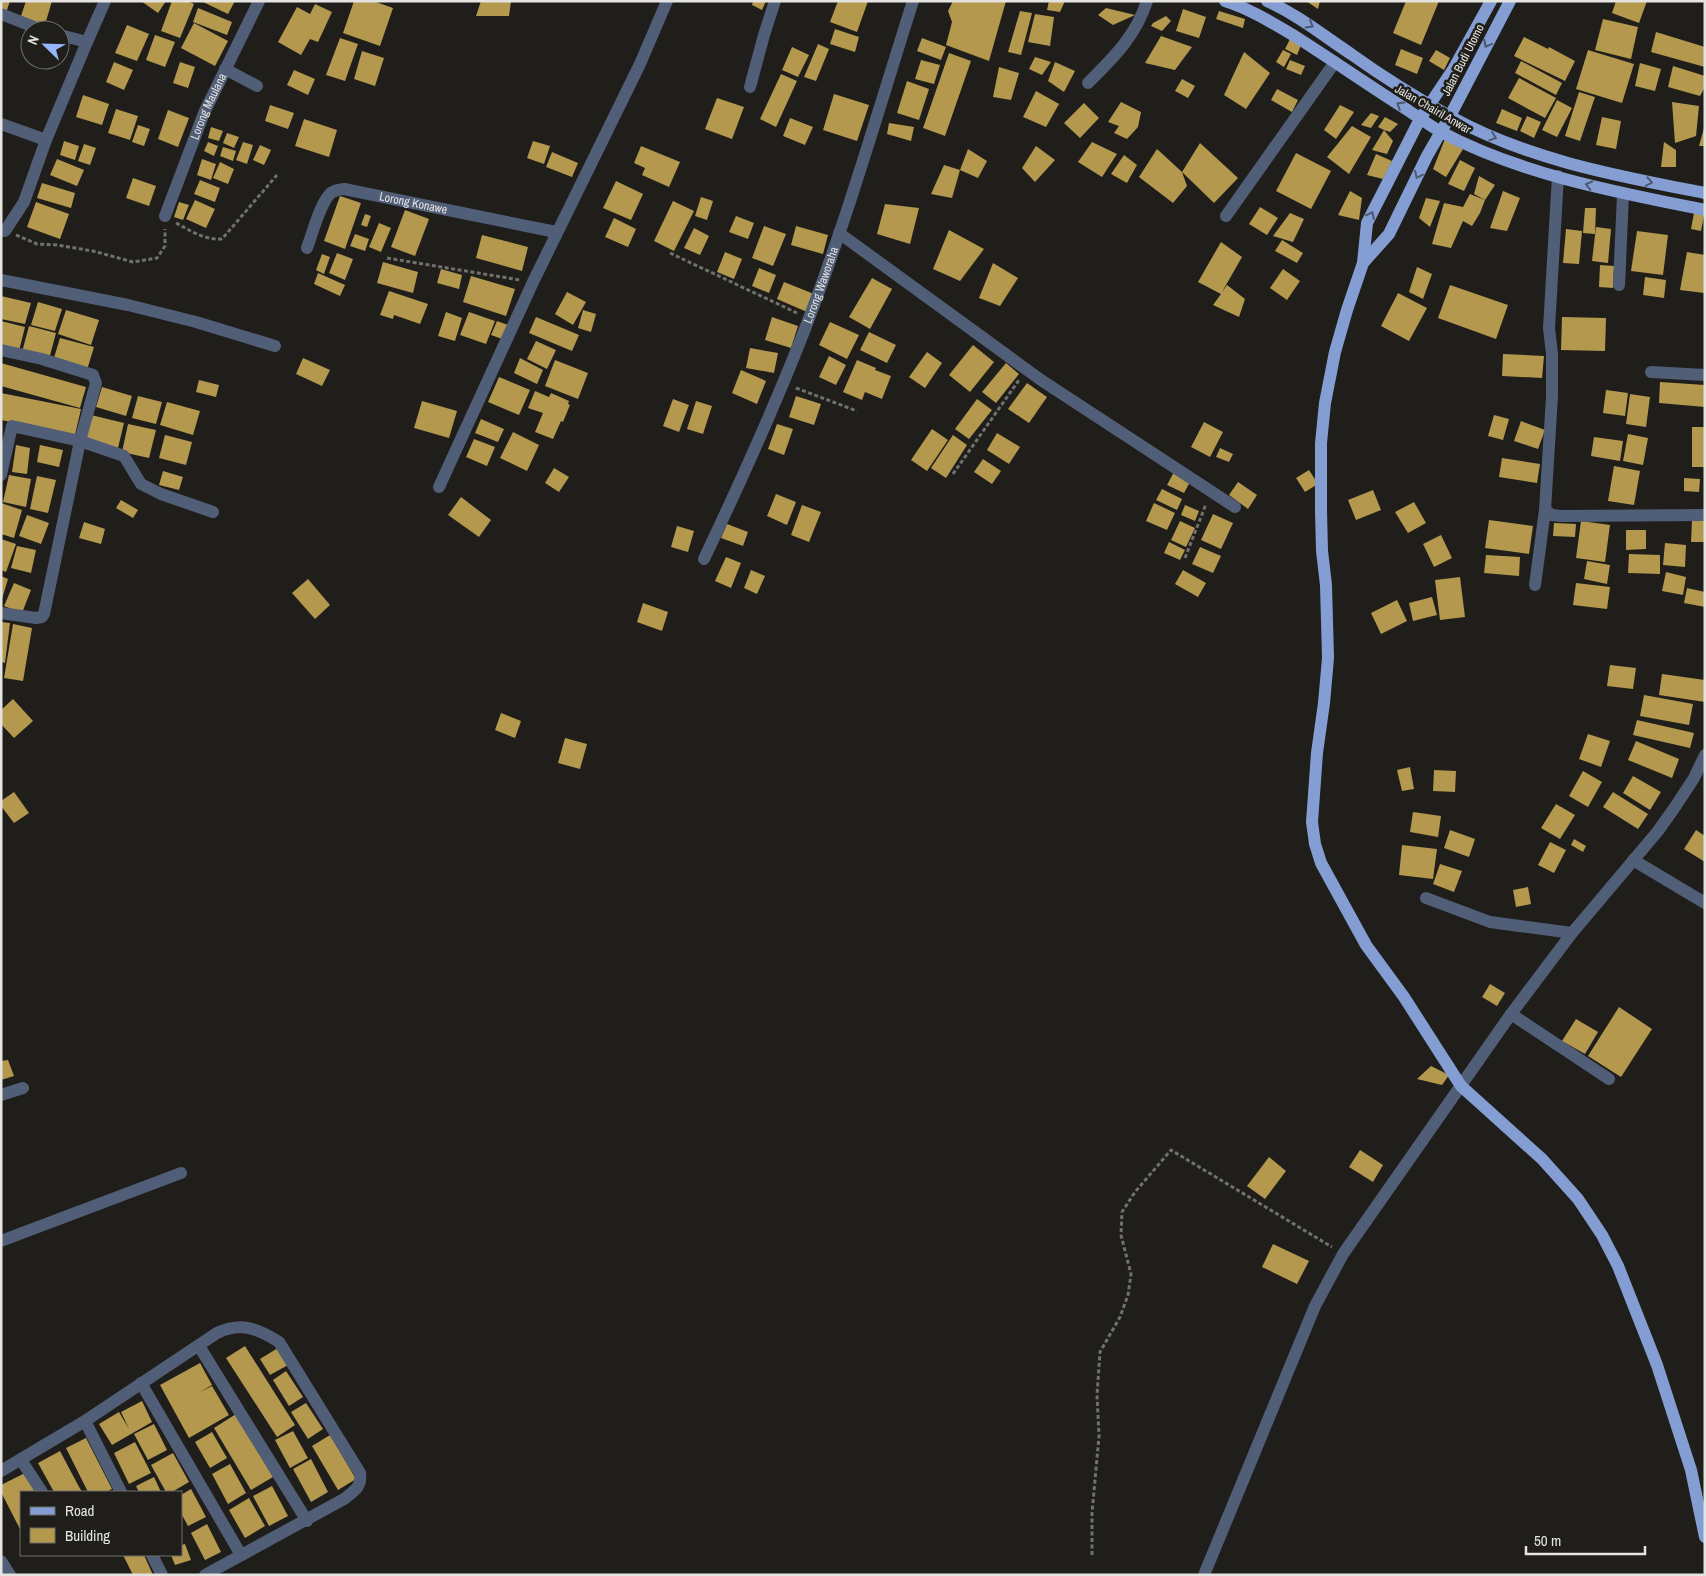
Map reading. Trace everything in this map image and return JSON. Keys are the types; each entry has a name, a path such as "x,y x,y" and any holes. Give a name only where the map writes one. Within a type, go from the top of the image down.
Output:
{"main road":[{"name":"Jalan Chairil Anwar","path":"1225,1 1266,19 1335,62 1420,120 1474,148 1508,161 1623,194 1705,210"},
{"name":"Jalan Chairil Anwar","path":"1267,1 1320,31 1351,54 1430,104 1485,135 1590,170 1705,193"},
{"name":"Jalan Budi Utomo","path":"1362,263 1367,223 1420,120 1454,68 1491,1"},
{"name":"Jalan Budi Utomo","path":"1362,263 1389,234 1440,132 1510,1"},
{"path":"1362,263 1335,352 1325,403 1321,443 1321,518 1326,585 1328,658 1312,822 1321,863 1366,945 1404,997 1461,1086 1542,1159 1578,1199 1602,1235 1618,1266 1657,1365 1690,1470 1705,1536"}],"street":[{"path":"3,231 24,202 46,140 105,1"},
{"name":"Lorong Maulana","path":"165,216 204,113 259,1"},
{"path":"439,486 556,232 640,64 667,1"},
{"path":"750,87 775,1"},
{"name":"Lorong Waworaha","path":"704,559 784,384 809,319 839,233 913,1"},
{"path":"1088,83 1128,40 1143,15 1147,1"},
{"path":"1,14 20,21"},
{"path":"70,38 87,42"},
{"path":"1226,216 1335,62"},
{"path":"225,69 257,86"},
{"path":"1,124 46,140"},
{"path":"1534,585 1545,510 1552,396 1549,328 1558,176"},
{"name":"Lorong Konawe","path":"307,248 323,204 330,194 336,190 344,189 556,232"},
{"path":"1619,285 1623,194"},
{"path":"839,233 1027,369 1235,507"},
{"path":"1,280 128,305 196,322 275,346"},
{"path":"1,350 42,359 93,375 96,383 80,441 44,614 42,617 36,618 1,613"},
{"path":"1651,372 1705,375"},
{"path":"1,475 6,425 80,441 124,456 141,484 212,512"},
{"path":"1545,510 1552,515 1561,516 1705,516"},
{"path":"1204,1575 1315,1306 1344,1254 1511,1014 1572,933 1675,808 1694,778 1705,755"},
{"path":"1633,860 1705,903"},
{"path":"1426,898 1490,922 1572,933"},
{"path":"1511,1014 1609,1079"},
{"path":"1,1095 22,1088"},
{"path":"1,1241 181,1173"},
{"path":"1,1471 85,1421 217,1333 230,1327 240,1326 255,1330 279,1342 360,1473 361,1483 359,1488 344,1499 307,1521 205,1575"},
{"path":"199,1346 307,1521"},
{"path":"141,1383 241,1555"},
{"path":"85,1421 120,1491"},
{"path":"21,1460 41,1491"},
{"path":"152,1556 162,1575"},
{"path":"1,1561 10,1575"}],"path":[{"path":"165,216 199,236 211,240 222,239 276,176"},
{"path":"3,231 37,244 66,246 133,262 157,258 165,246 165,216"},
{"path":"670,253 809,319"},
{"path":"387,258 533,282"},
{"path":"953,474 1027,369"},
{"path":"784,384 857,411"},
{"path":"1185,558 1211,491"},
{"path":"1092,1555 1092,1513 1099,1436 1100,1352 1120,1317 1128,1294 1131,1274 1120,1235 1122,1212 1135,1192 1171,1150 1344,1254"}],"building":[{"path":"1,1 10,1 6,13 1,10"},
{"path":"26,1 52,1 46,20 29,20 21,16"},
{"path":"141,1 166,1 158,13"},
{"path":"172,1 187,1 194,4 180,38 161,31"},
{"path":"201,1 235,1 228,14"},
{"path":"354,1 373,1 393,8 380,46 343,33"},
{"path":"481,1 511,1 509,16 476,16"},
{"path":"753,1 766,1 762,10 752,5"},
{"path":"838,1 868,1 857,32 830,22"},
{"path":"953,1 1006,1 989,61 946,45 952,22 948,11"},
{"path":"1049,1 1065,1 1060,12 1047,10"},
{"path":"1306,1 1320,1 1318,9"},
{"path":"1406,1 1439,1 1421,45 1393,33"},
{"path":"1616,1 1647,1 1639,23 1612,13"},
{"path":"315,4 332,12 318,42 310,39 301,55 278,42 297,7 310,14"},
{"path":"198,8 232,22 227,35 193,22"},
{"path":"1106,8 1135,15 1113,25 1098,15"},
{"path":"1183,9 1206,17 1199,38 1176,31"},
{"path":"1020,11 1032,13 1021,55 1008,52"},
{"path":"1219,11 1245,19 1243,28 1216,19"},
{"path":"1035,14 1054,17 1050,46 1028,42"},
{"path":"1166,16 1171,21 1162,31 1151,26 1153,23"},
{"path":"1603,19 1638,27 1631,59 1595,50"},
{"path":"194,23 228,41 215,66 181,48"},
{"path":"127,25 149,34 137,61 115,53"},
{"path":"835,29 859,37 855,52 830,44"},
{"path":"1656,32 1705,47 1705,67 1651,52"},
{"path":"155,35 175,42 165,67 146,60"},
{"path":"1161,36 1192,47 1175,70 1145,63"},
{"path":"1524,37 1548,49 1549,47 1575,61 1565,81 1514,56"},
{"path":"340,38 358,44 345,81 326,75"},
{"path":"922,38 946,47 941,60 917,51"},
{"path":"1290,39 1301,45 1297,55 1285,49"},
{"path":"818,44 829,49 816,81 804,77"},
{"path":"792,47 809,55 798,77 782,70"},
{"path":"1401,49 1423,58 1417,74 1395,65"},
{"path":"1283,50 1291,54 1284,67 1276,62"},
{"path":"1436,50 1450,58 1444,70 1429,61"},
{"path":"1588,50 1634,64 1622,103 1576,89"},
{"path":"362,51 384,58 375,86 354,79"},
{"path":"1244,52 1270,73 1246,109 1224,95"},
{"path":"949,53 971,61 945,136 923,128"},
{"path":"1035,57 1051,62 1042,75 1029,69"},
{"path":"921,60 940,65 934,84 915,79"},
{"path":"1290,60 1305,66 1301,75 1286,69"},
{"path":"1521,61 1562,83 1556,95 1515,73"},
{"path":"114,62 133,70 124,90 106,82"},
{"path":"180,62 195,67 188,88 173,83"},
{"path":"1055,62 1075,71 1064,92 1048,81"},
{"path":"1640,63 1661,69 1655,91 1635,86"},
{"path":"1673,66 1705,76 1705,87 1700,96 1668,87"},
{"path":"999,67 1019,73 1011,100 993,97"},
{"path":"294,70 315,79 308,95 287,85"},
{"path":"781,74 797,81 776,127 760,119"},
{"path":"1519,78 1556,98 1545,118 1508,98"},
{"path":"1182,79 1195,86 1188,98 1175,91"},
{"path":"907,81 929,89 919,120 897,113"},
{"path":"1277,89 1298,100 1292,112 1271,100"},
{"path":"1036,91 1059,104 1046,127 1023,117"},
{"path":"1579,92 1595,97 1580,141 1565,136"},
{"path":"834,94 869,105 857,141 823,130"},
{"path":"83,95 109,104 102,125 76,117"},
{"path":"717,98 744,107 732,139 705,129"},
{"path":"1557,100 1572,108 1557,137 1542,130"},
{"path":"1121,102 1141,112 1138,127 1127,139 1114,133 1119,126 1108,122"},
{"path":"1672,102 1699,106 1696,136 1675,143"},
{"path":"1084,103 1099,118 1080,138 1064,123"},
{"path":"270,105 294,113 288,129 265,121"},
{"path":"1340,105 1354,112 1336,139 1324,130"},
{"path":"116,109 138,116 130,140 108,133"},
{"path":"1502,109 1522,118 1517,131 1496,123"},
{"path":"168,110 189,118 178,147 158,139"},
{"path":"1371,113 1379,116 1371,128 1361,125"},
{"path":"1527,116 1541,122 1534,138 1520,131"},
{"path":"1385,117 1398,124 1390,132 1378,127"},
{"path":"1602,117 1621,121 1616,149 1596,145"},
{"path":"790,118 813,127 805,145 783,136"},
{"path":"304,119 337,130 329,157 295,146"},
{"path":"889,123 914,127 911,141 887,134"},
{"path":"138,125 150,129 144,146 132,142"},
{"path":"1352,126 1371,137 1349,174 1327,157"},
{"path":"211,127 223,131 219,141 208,138"},
{"path":"1704,128 1705,146 1699,146"},
{"path":"1384,130 1393,141 1387,154 1372,150"},
{"path":"227,133 239,137 234,148 223,143"},
{"path":"1445,139 1463,149 1446,177 1433,169"},
{"path":"64,141 79,146 75,160 60,155"},
{"path":"533,141 550,146 544,164 527,158"},
{"path":"208,142 218,146 214,156 204,151"},
{"path":"243,142 253,145 247,164 236,160"},
{"path":"1092,142 1117,154 1102,177 1078,162"},
{"path":"1664,142 1676,150 1676,167 1661,167"},
{"path":"1200,143 1238,178 1214,203 1182,172"},
{"path":"84,144 96,148 90,165 78,161"},
{"path":"260,145 271,150 264,165 253,160"},
{"path":"641,146 680,162 669,187 642,175 645,168 634,163"},
{"path":"1036,146 1055,160 1035,182 1022,168"},
{"path":"223,147 236,151 233,161 220,156"},
{"path":"968,149 987,161 978,178 960,170"},
{"path":"1157,149 1182,172 1187,186 1173,203 1139,177"},
{"path":"552,152 578,163 572,177 546,167"},
{"path":"1296,153 1331,171 1311,209 1276,191"},
{"path":"1376,154 1392,161 1383,179 1367,175"},
{"path":"1124,155 1137,165 1127,183 1111,174"},
{"path":"57,159 84,170 77,186 50,175"},
{"path":"202,159 216,164 211,180 197,175"},
{"path":"1460,160 1475,168 1464,191 1448,184"},
{"path":"220,162 234,169 228,184 213,178"},
{"path":"944,165 960,170 952,198 931,194"},
{"path":"1479,176 1495,185 1485,200 1474,194"},
{"path":"133,178 156,186 149,206 126,198"},
{"path":"200,180 220,188 215,202 194,194"},
{"path":"616,181 643,194 631,220 603,208"},
{"path":"42,183 75,193 71,208 37,198"},
{"path":"1350,191 1362,198 1359,220 1338,215"},
{"path":"1503,191 1520,198 1507,231 1490,228"},
{"path":"1470,194 1485,200 1472,226 1463,221 1451,248 1432,244 1444,203 1463,207"},
{"path":"340,196 361,203 345,249 324,241"},
{"path":"701,197 713,201 707,220 695,216"},
{"path":"1426,198 1440,201 1430,227 1419,218"},
{"path":"195,200 215,209 206,228 186,219"},
{"path":"673,201 694,211 674,251 654,241"},
{"path":"36,202 69,214 60,239 27,227"},
{"path":"179,202 189,205 183,220 174,217"},
{"path":"885,204 919,208 910,244 877,234"},
{"path":"1260,207 1278,218 1267,235 1249,224"},
{"path":"1585,208 1596,208 1595,234 1583,233"},
{"path":"405,210 429,219 415,256 391,247"},
{"path":"1290,213 1304,219 1293,242 1273,236"},
{"path":"1694,213 1704,215 1701,231 1691,229"},
{"path":"365,214 371,216 367,227 361,225"},
{"path":"736,216 754,223 748,239 729,232"},
{"path":"614,218 636,229 628,247 605,237"},
{"path":"379,223 391,228 381,252 369,247"},
{"path":"764,226 786,234 773,266 752,258"},
{"path":"796,226 828,235 823,254 791,245"},
{"path":"1596,227 1611,229 1608,263 1592,261"},
{"path":"694,228 709,236 700,255 684,248"},
{"path":"1566,229 1582,231 1579,264 1563,263"},
{"path":"949,230 984,249 960,281 933,269"},
{"path":"1637,231 1668,235 1663,275 1631,271"},
{"path":"355,234 369,239 365,251 350,246"},
{"path":"482,235 528,247 522,271 476,258"},
{"path":"1282,240 1303,253 1297,263 1275,251"},
{"path":"1221,242 1242,257 1222,292 1227,285 1245,299 1239,317 1213,305 1221,294 1198,282"},
{"path":"725,252 742,259 734,279 717,272"},
{"path":"1687,252 1705,255 1704,293 1680,290"},
{"path":"337,253 353,259 345,280 329,273"},
{"path":"322,254 330,257 324,274 316,270"},
{"path":"383,262 418,272 413,293 377,283"},
{"path":"993,263 1018,278 1000,306 979,298"},
{"path":"1600,265 1614,266 1613,288 1599,287"},
{"path":"1417,267 1432,274 1423,299 1409,292"},
{"path":"759,268 776,275 769,293 752,286"},
{"path":"441,269 462,275 459,289 437,283"},
{"path":"1283,269 1300,281 1287,300 1270,288"},
{"path":"318,273 345,285 340,296 314,284"},
{"path":"471,276 515,289 506,316 463,302"},
{"path":"1645,277 1666,280 1664,298 1643,295"},
{"path":"872,278 892,289 870,329 849,317"},
{"path":"784,282 814,294 807,312 777,299"},
{"path":"1450,285 1508,305 1496,339 1438,318"},
{"path":"389,291 428,304 420,324 394,315 393,319 380,315"},
{"path":"567,292 586,302 573,325 555,314"},
{"path":"1398,293 1427,308 1409,341 1381,326"},
{"path":"1,296 31,303 25,324 1,319"},
{"path":"38,302 62,309 55,331 31,325"},
{"path":"66,310 99,320 91,345 58,334"},
{"path":"583,310 596,314 591,332 578,328"},
{"path":"446,312 462,318 455,341 438,336"},
{"path":"469,312 495,321 486,344 460,335"},
{"path":"536,317 579,335 572,351 529,333"},
{"path":"772,317 798,326 791,348 765,340"},
{"path":"1562,317 1606,318 1605,351 1561,350"},
{"path":"1,321 25,327 19,351 1,347"},
{"path":"497,321 511,326 505,340 491,335"},
{"path":"830,322 859,335 847,359 819,345"},
{"path":"29,326 56,333 49,359 22,352"},
{"path":"869,332 896,345 887,363 860,350"},
{"path":"60,338 94,347 87,370 53,361"},
{"path":"536,341 556,350 547,369 527,359"},
{"path":"973,345 994,362 970,392 949,375"},
{"path":"750,348 778,353 774,373 746,368"},
{"path":"927,352 942,363 925,388 909,377"},
{"path":"1503,354 1544,356 1542,378 1502,376"},
{"path":"829,356 846,365 836,385 819,377"},
{"path":"303,358 330,370 322,386 296,374"},
{"path":"520,358 543,370 537,384 514,373"},
{"path":"555,360 588,373 578,399 545,386"},
{"path":"857,360 891,376 882,399 865,392 862,400 843,392"},
{"path":"1,363 86,387 80,408 1,386"},
{"path":"1006,363 1019,374 996,403 982,392"},
{"path":"741,370 766,381 757,404 732,393"},
{"path":"499,377 530,390 519,415 488,402"},
{"path":"199,380 219,385 216,397 196,392"},
{"path":"1660,382 1705,385 1705,407 1659,403"},
{"path":"1027,383 1047,397 1029,423 1008,409"},
{"path":"102,387 132,396 126,416 96,407"},
{"path":"1606,390 1628,393 1625,416 1603,413"},
{"path":"535,391 549,397 551,393 569,401 568,404 570,405 563,422 561,421 553,439 535,432 543,413 528,408"},
{"path":"1,393 81,409 75,435 1,420"},
{"path":"1630,394 1650,397 1646,427 1626,424"},
{"path":"138,396 162,402 156,424 132,418"},
{"path":"796,396 821,404 814,425 789,417"},
{"path":"673,399 689,405 679,432 663,426"},
{"path":"977,399 992,410 969,439 955,429"},
{"path":"422,401 457,411 449,438 414,428"},
{"path":"696,401 712,406 703,434 687,429"},
{"path":"167,402 200,411 193,435 160,425"},
{"path":"91,415 124,423 118,448 85,440"},
{"path":"1494,415 1509,419 1503,440 1488,436"},
{"path":"481,419 504,429 498,442 475,433"},
{"path":"1521,421 1545,430 1538,449 1514,441"},
{"path":"1204,422 1223,432 1210,457 1191,447"},
{"path":"128,424 156,430 149,458 122,452"},
{"path":"777,424 793,429 784,455 768,449"},
{"path":"1692,427 1705,427 1705,467 1692,467"},
{"path":"932,429 948,440 927,471 911,460"},
{"path":"513,432 539,445 527,471 500,458"},
{"path":"997,433 1020,447 1009,464 987,450"},
{"path":"1628,434 1648,438 1643,465 1623,461"},
{"path":"165,435 192,442 186,465 159,458"},
{"path":"953,435 967,445 946,478 931,468"},
{"path":"1594,437 1623,441 1620,461 1591,456"},
{"path":"474,439 495,447 487,466 466,457"},
{"path":"16,445 30,448 27,474 12,472"},
{"path":"40,445 63,450 59,467 37,462"},
{"path":"1220,448 1233,454 1229,462 1216,457"},
{"path":"1502,458 1540,464 1537,483 1499,477"},
{"path":"983,459 1001,471 992,484 974,472"},
{"path":"1614,466 1640,471 1634,505 1608,501"},
{"path":"554,468 569,477 559,492 545,483"},
{"path":"1309,470 1318,484 1305,492 1296,478"},
{"path":"163,471 183,477 179,490 159,485"},
{"path":"1174,472 1191,480 1184,493 1167,485"},
{"path":"9,475 31,479 26,507 3,502"},
{"path":"37,476 56,480 48,513 30,509"},
{"path":"1684,478 1700,479 1699,492 1684,491"},
{"path":"1238,482 1257,495 1248,509 1229,495"},
{"path":"1162,489 1182,499 1177,510 1156,500"},
{"path":"1373,490 1381,510 1356,520 1348,500"},
{"path":"776,494 796,502 787,525 767,516"},
{"path":"461,497 491,520 479,537 448,515"},
{"path":"121,500 138,510 133,518 116,508"},
{"path":"1414,502 1426,523 1408,533 1395,512"},
{"path":"1,503 22,510 14,538 1,534"},
{"path":"1154,503 1175,513 1167,530 1146,521"},
{"path":"802,505 821,512 809,542 791,535"},
{"path":"1185,505 1199,511 1195,521 1181,515"},
{"path":"1213,514 1233,523 1221,549 1201,540"},
{"path":"27,515 49,523 41,544 19,536"},
{"path":"1489,520 1533,526 1529,554 1485,548"},
{"path":"1180,521 1195,528 1186,547 1171,540"},
{"path":"1581,521 1610,525 1605,562 1576,558"},
{"path":"1692,521 1705,521 1705,542 1691,542"},
{"path":"84,522 105,529 101,544 79,538"},
{"path":"1554,523 1576,524 1575,537 1553,536"},
{"path":"727,524 748,532 743,546 721,538"},
{"path":"677,526 694,531 688,552 671,547"},
{"path":"1626,530 1646,530 1646,549 1626,550"},
{"path":"1441,535 1452,558 1434,567 1423,544"},
{"path":"1,539 16,544 6,572 1,570"},
{"path":"1169,542 1185,550 1180,560 1164,553"},
{"path":"1665,543 1686,545 1685,567 1663,565"},
{"path":"17,546 36,550 31,573 11,568"},
{"path":"1200,547 1221,556 1213,573 1192,564"},
{"path":"1629,554 1660,555 1660,574 1628,573"},
{"path":"1486,555 1520,557 1519,576 1484,573"},
{"path":"726,557 741,563 731,588 715,581"},
{"path":"1587,561 1610,565 1607,584 1584,579"},
{"path":"751,570 765,576 757,594 744,588"},
{"path":"1183,570 1206,583 1198,597 1175,584"},
{"path":"1666,572 1686,577 1683,595 1662,591"},
{"path":"1,576 8,579 2,599 1,599"},
{"path":"1460,577 1465,617 1440,620 1435,580"},
{"path":"308,579 330,605 315,619 292,593"},
{"path":"14,583 31,590 22,613 4,606"},
{"path":"1576,583 1610,587 1607,609 1573,605"},
{"path":"1687,588 1705,592 1705,607 1684,603"},
{"path":"1432,597 1437,615 1413,621 1409,603"},
{"path":"1397,600 1407,621 1381,634 1371,613"},
{"path":"643,603 668,612 662,631 637,622"},
{"path":"1,622 10,623 5,663 1,662"},
{"path":"13,624 32,628 23,681 4,678"},
{"path":"1610,665 1636,668 1633,689 1607,686"},
{"path":"1662,674 1705,680 1705,702 1659,695"},
{"path":"1644,695 1693,704 1689,725 1640,716"},
{"path":"13,699 33,721 14,738 1,724 1,710"},
{"path":"501,713 521,721 515,738 495,730"},
{"path":"1637,720 1694,733 1690,748 1633,735"},
{"path":"1588,734 1610,741 1601,767 1579,759"},
{"path":"565,738 587,744 580,769 558,763"},
{"path":"1636,741 1679,759 1672,778 1628,760"},
{"path":"1410,767 1414,789 1402,791 1397,770"},
{"path":"1434,770 1456,771 1455,792 1433,791"},
{"path":"1583,771 1602,782 1588,807 1569,796"},
{"path":"1633,776 1661,792 1650,810 1623,793"},
{"path":"14,792 29,813 14,823 1,806 1,801"},
{"path":"1613,792 1648,814 1638,829 1603,807"},
{"path":"1556,804 1575,815 1560,839 1541,828"},
{"path":"1413,812 1441,816 1438,837 1410,832"},
{"path":"1450,830 1475,839 1469,857 1444,848"},
{"path":"1696,830 1705,836 1705,862 1684,849"},
{"path":"1574,839 1586,846 1583,852 1571,845"},
{"path":"1550,842 1566,850 1554,873 1538,865"},
{"path":"1402,845 1437,849 1433,879 1399,875"},
{"path":"1440,864 1462,871 1454,892 1433,884"},
{"path":"1528,887 1531,904 1516,907 1513,890"},
{"path":"1490,984 1505,993 1497,1006 1482,997"},
{"path":"1619,1007 1652,1029 1621,1077 1588,1056"},
{"path":"1576,1019 1598,1032 1585,1054 1562,1041"},
{"path":"8,1060 14,1076 1,1080 1,1061"},
{"path":"1431,1066 1449,1075 1442,1085 1417,1079"},
{"path":"1360,1150 1383,1165 1373,1182 1349,1167"},
{"path":"1269,1157 1286,1171 1265,1199 1247,1186"},
{"path":"1273,1244 1309,1261 1297,1284 1262,1267"},
{"path":"245,1346 295,1425 277,1437 226,1358"},
{"path":"278,1348 288,1365 270,1375 260,1359"},
{"path":"200,1363 212,1385 200,1392 212,1386 229,1415 189,1438 160,1385"},
{"path":"286,1371 303,1397 289,1406 273,1380"},
{"path":"142,1401 152,1422 112,1445 99,1424 119,1412 129,1429 121,1412"},
{"path":"306,1403 323,1429 308,1439 291,1412"},
{"path":"236,1414 273,1477 251,1490 214,1428"},
{"path":"154,1424 167,1450 148,1460 134,1434"},
{"path":"293,1431 308,1458 290,1468 275,1440"},
{"path":"212,1432 227,1458 210,1468 195,1442"},
{"path":"330,1435 356,1479 338,1490 312,1446"},
{"path":"86,1438 112,1489 108,1491 88,1491 66,1448"},
{"path":"135,1442 151,1473 129,1484 114,1453"},
{"path":"60,1451 81,1491 53,1491 38,1463"},
{"path":"173,1453 189,1482 174,1491 165,1491 151,1465"},
{"path":"311,1459 328,1492 311,1502 293,1469"},
{"path":"230,1464 246,1493 228,1504 212,1474"},
{"path":"25,1473 34,1491 20,1491 20,1529 1,1492 1,1485"},
{"path":"154,1477 161,1491 138,1491 136,1486"},
{"path":"272,1486 288,1516 269,1526 253,1496"},
{"path":"191,1489 206,1517 188,1526 182,1515 182,1494"},
{"path":"249,1498 265,1526 245,1538 229,1510"},
{"path":"207,1524 221,1552 205,1560 191,1533"},
{"path":"185,1544 191,1560 175,1565 171,1556 182,1556 182,1545"},
{"path":"124,1556 144,1556 153,1575 133,1575"}]}
